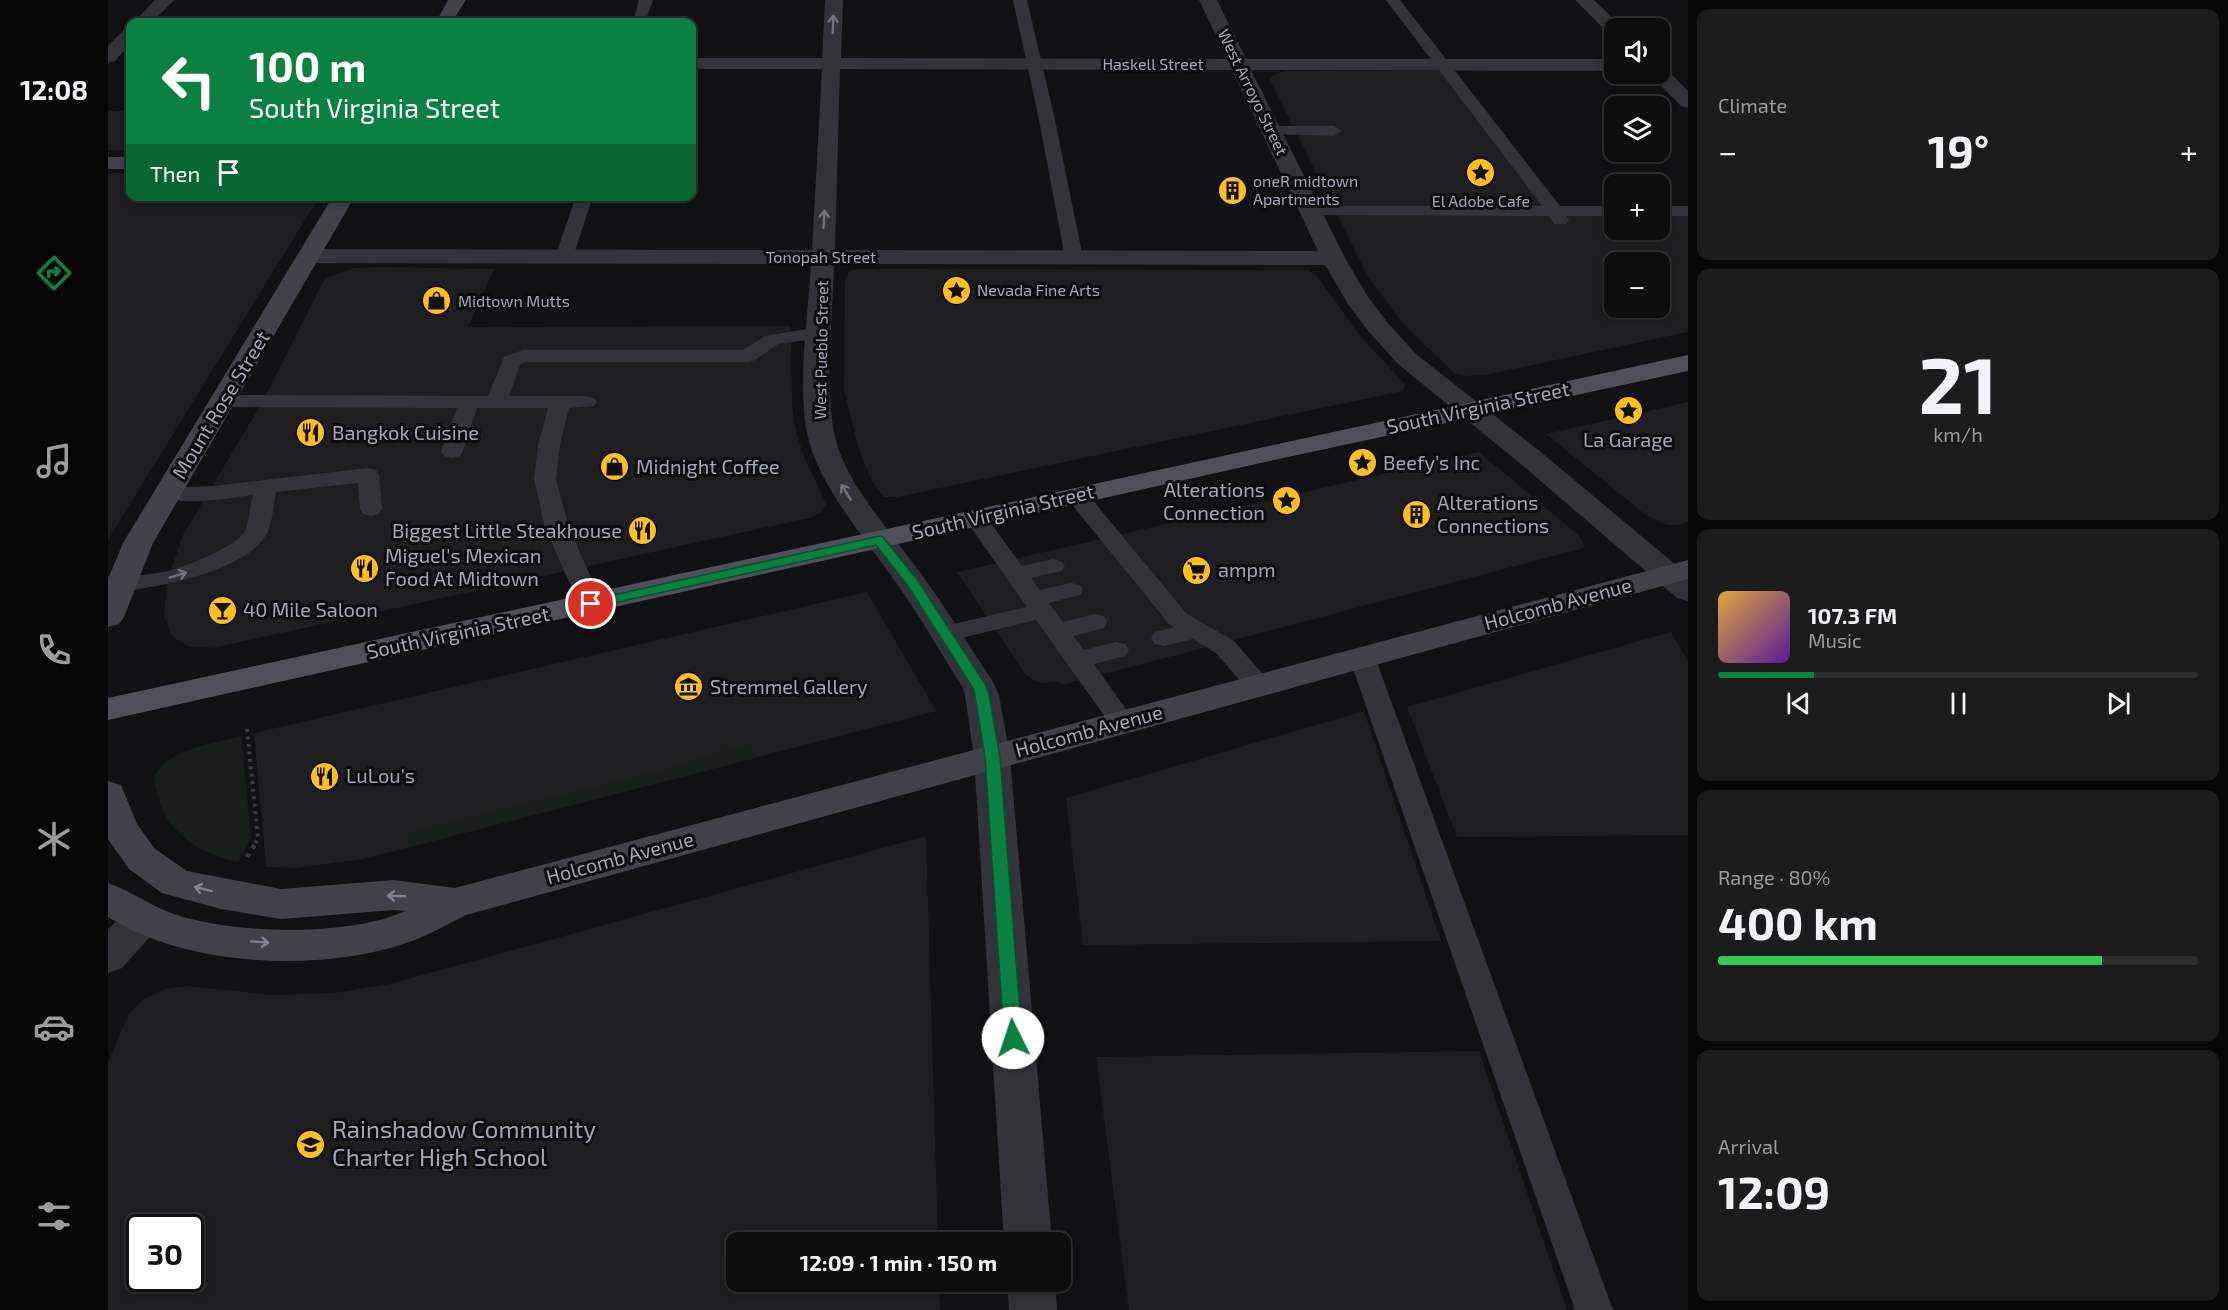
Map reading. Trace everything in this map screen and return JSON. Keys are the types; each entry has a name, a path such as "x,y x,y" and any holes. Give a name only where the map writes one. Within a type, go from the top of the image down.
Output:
{"main road":[{"name":"South Virginia Street","path":"108,709 1688,363"}],"street":[{"path":"146,18 165,0"},
{"path":"446,18 457,0"},
{"name":"West Pueblo Street","path":"834,0 819,333 818,415 823,443 846,492 909,578 980,688 992,757 1027,1232"},
{"name":"West Arroyo Street","path":"1208,0 1333,258 1357,299 1378,327 1407,359 1681,578"},
{"path":"1584,0 1604,19"},
{"path":"108,57 120,40"},
{"name":"Haskell Street","path":"696,63 1604,65"},
{"path":"1670,84 1688,102"},
{"path":"108,163 126,163"},
{"name":"Mount Rose Street","path":"108,617 138,543 341,201"},
{"name":"Tonopah Street","path":"309,256 1333,258"},
{"name":"Holcomb Avenue","path":"108,898 142,919 202,938 281,944 357,940 399,930 454,903 1362,657 1681,578"},
{"name":"Holcomb Avenue","path":"108,794 120,828 142,859 176,883 221,894 281,904 394,895 454,903"},
{"path":"108,957 142,919"},
{"path":"1032,1292 1033,1310"}],"lane":[{"path":"640,18 646,0"},
{"path":"1020,0 1074,258"},
{"path":"1393,0 1558,216"},
{"path":"1272,131 1335,131"},
{"path":"564,257 583,201"},
{"path":"1309,211 1558,216 1604,212"},
{"path":"1670,211 1688,211"},
{"path":"496,402 511,361 523,356 748,356 757,346 779,337 819,333"},
{"path":"224,401 587,402"},
{"path":"452,451 469,402"},
{"path":"560,402 549,445 545,479 557,528 591,604"},
{"path":"168,493 214,493 368,475 370,509"},
{"path":"121,585 177,576 219,559 247,544 256,532 266,487"},
{"path":"1077,496 1110,552 1154,607 1225,646 1258,685"},
{"path":"976,519 1122,722"},
{"path":"1016,574 1053,566"},
{"path":"945,633 1038,605 1071,590"},
{"path":"1057,632 1095,622"},
{"path":"1164,638 1195,630"},
{"path":"1077,660 1116,650"},
{"path":"1362,657 1594,1310"}],"path":[{"path":"242,867 258,839 248,729"}],"shaded area":[{"path":"1286,71 1449,71 1555,211 1604,211 1604,240 1670,240 1670,211 1688,211 1688,332 1485,375 1466,376 1454,373 1404,325 1368,277 1270,80 1273,75"},
{"path":"108,111 126,111 126,150 108,150"},
{"path":"108,173 126,173 126,201 317,201 108,540"},
{"path":"354,268 494,269 468,327 791,326 792,405 795,427 803,454 826,504 821,513 809,518 213,648 187,646 172,636 164,615 167,582 183,535 263,401 325,278"},
{"path":"850,270 1309,270 1316,275 1361,337 1405,384 1403,391 897,497 884,497 871,480 858,446 844,390 845,279"},
{"path":"1688,402 1688,522 1677,525 1667,525 1647,516 1546,434"},
{"path":"1479,452 1577,534 1583,541 1584,548 1062,685 1058,681 1042,683 1025,674 957,572"},
{"path":"867,592 936,711 363,859 297,868 266,867 254,733"},
{"path":"1671,632 1688,661 1688,835 1457,837 1407,707"},
{"path":"1364,711 1441,941 1083,945 1066,798"},
{"path":"241,736 251,838 238,862 206,852 181,834 163,810 157,795 154,777 161,767 180,753"},
{"path":"750,744 756,758 410,847 407,833 674,767 694,761 694,758"},
{"path":"926,836 938,1232 726,1232 726,1292 939,1292 940,1310 108,1310 108,1062 129,1013 143,1000 165,989 187,986 272,995 334,993 390,984"},
{"path":"1479,1051 1567,1310 1129,1310 1096,1057"}],"place":[{"name":"El Adobe Cafe","path":"1481,173"},
{"name":"oneR midtown Apartments","path":"1232,190"},
{"name":"Nevada Fine Arts","path":"956,290"},
{"name":"Midtown Mutts","path":"437,301"},
{"name":"La Garage","path":"1628,410"},
{"name":"Bangkok Cuisine","path":"311,433"},
{"name":"Beefy’s Inc","path":"1362,463"},
{"name":"Midnight Coffee","path":"615,467"},
{"name":"Alterations Connection","path":"1286,501"},
{"name":"Alterations Connections","path":"1416,515"},
{"name":"Biggest Little Steakhouse","path":"643,531"},
{"name":"Miguel's Mexican Food At Midtown","path":"364,568"},
{"name":"ampm","path":"1197,570"},
{"name":"40 Mile Saloon","path":"222,610"},
{"name":"Stremmel Gallery","path":"689,687"},
{"name":"LuLou's","path":"325,776"},
{"name":"Rainshadow Community Charter High School","path":"311,1144"}],"route":[{"path":"591,604 879,540 913,584 980,688 982,695 992,757 1013,1038"}]}
